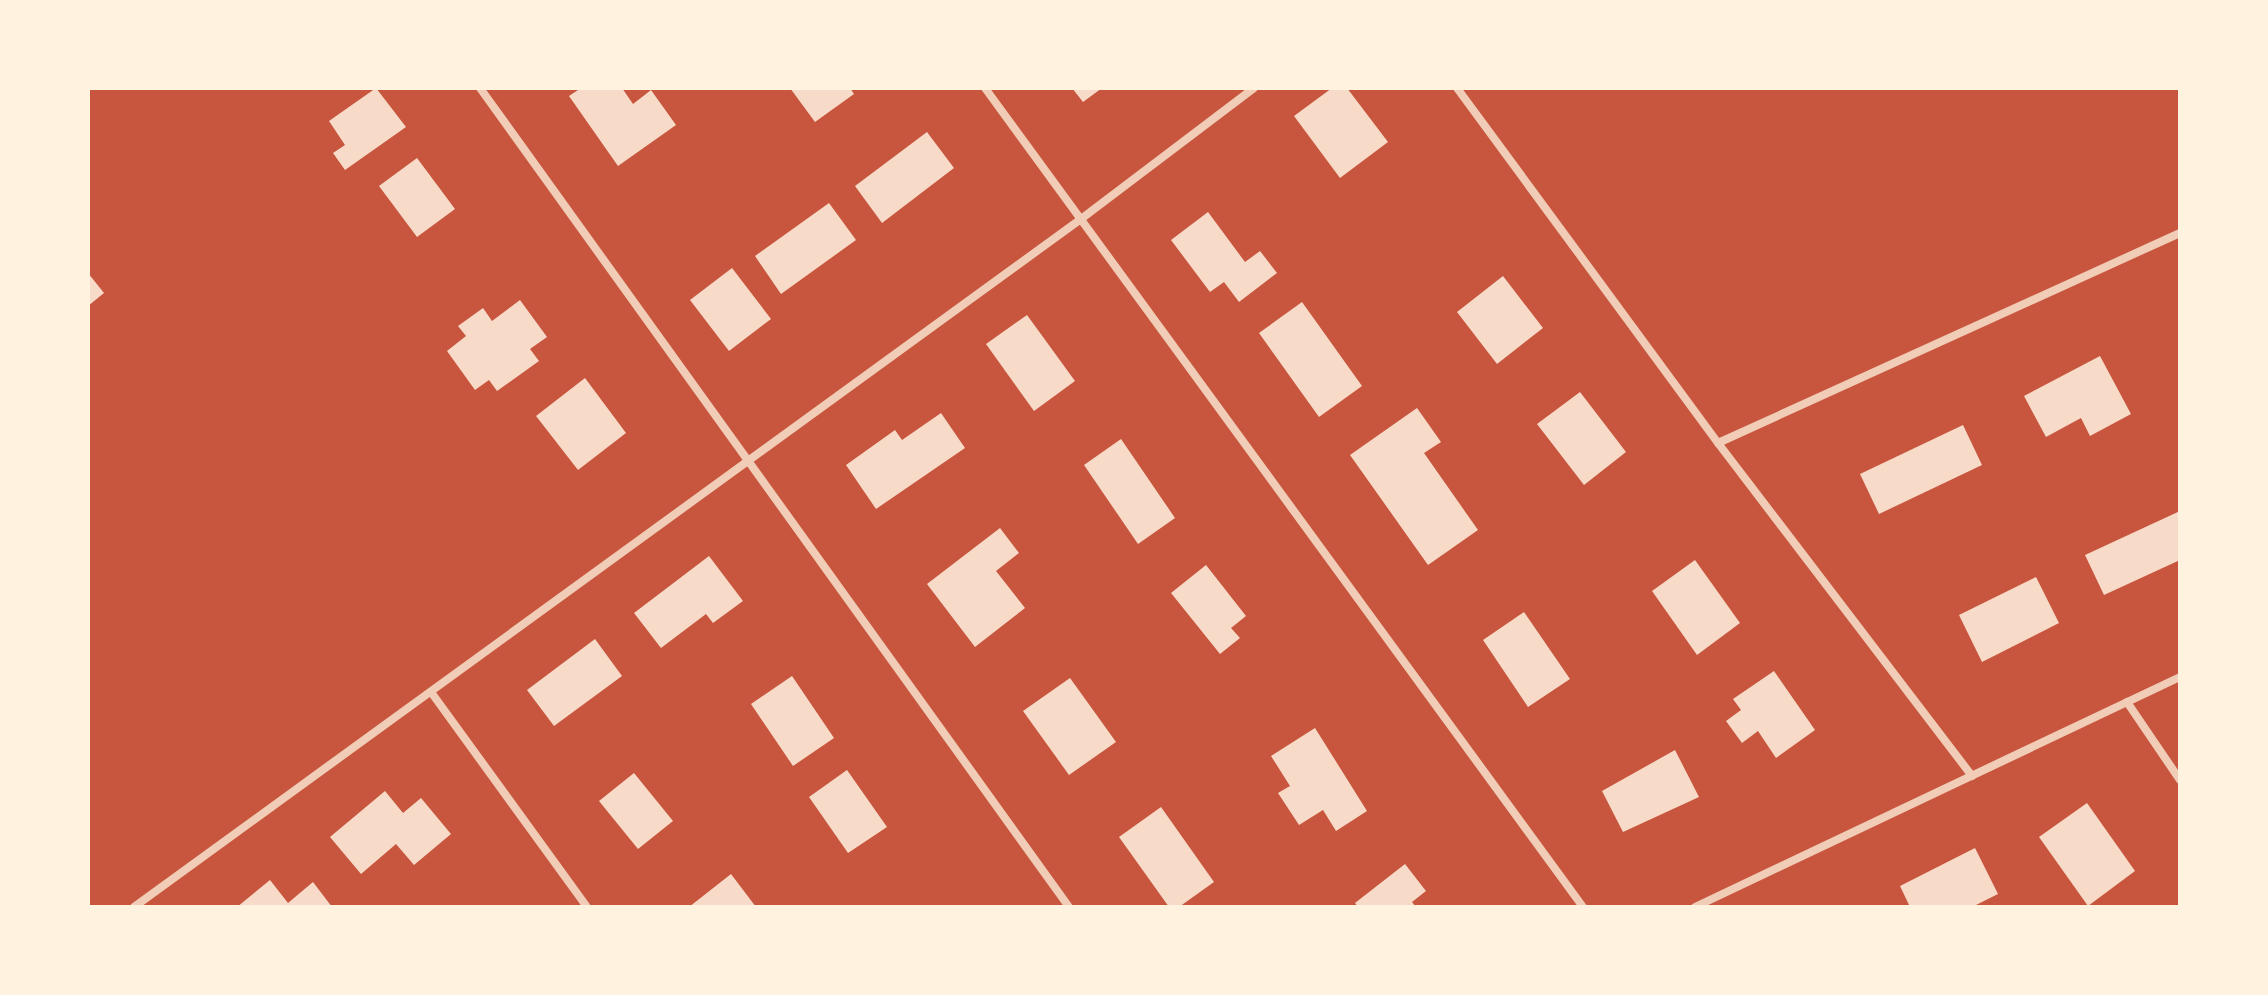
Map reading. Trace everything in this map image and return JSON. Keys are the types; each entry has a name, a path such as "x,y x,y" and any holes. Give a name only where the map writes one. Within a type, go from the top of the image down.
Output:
{"street":[{"path":"480,88 1069,907"},
{"path":"985,88 1583,907"},
{"path":"134,907 1081,219 1254,88"},
{"path":"1457,88 1718,443 1972,776"},
{"path":"1718,443 2180,233"},
{"path":"1695,907 2180,677"},
{"path":"431,692 587,907"},
{"path":"2127,702 2180,780"}],"building":[{"path":"376,88 406,127 345,170 333,153 345,145 329,121"},
{"path":"581,88 622,88 633,104 651,90 676,125 618,166 569,96"},
{"path":"790,88 850,88 854,94 815,122"},
{"path":"1072,88 1102,88 1083,102"},
{"path":"1332,88 1347,88 1388,142 1340,178 1294,116"},
{"path":"927,132 954,168 882,223 855,186"},
{"path":"417,158 455,209 417,237 379,186"},
{"path":"829,203 856,240 781,294 755,256"},
{"path":"1208,212 1245,262 1260,251 1277,273 1239,302 1224,282 1210,292 1171,240"},
{"path":"732,268 771,319 729,351 690,300"},
{"path":"88,273 104,293 88,306"},
{"path":"1503,276 1543,328 1497,364 1457,312"},
{"path":"520,300 547,337 530,349 539,361 497,391 489,380 475,390 447,351 466,336 458,326 483,308 492,321"},
{"path":"1302,302 1362,386 1319,417 1259,333"},
{"path":"1027,315 1075,381 1034,411 986,344"},
{"path":"2100,356 2131,414 2090,436 2081,418 2046,437 2024,396"},
{"path":"585,378 626,433 578,470 536,416"},
{"path":"1580,392 1626,452 1584,485 1537,424"},
{"path":"1417,408 1441,442 1424,453 1478,530 1428,565 1350,455"},
{"path":"941,413 965,448 876,509 846,465 895,430 902,440"},
{"path":"1963,425 1982,465 1879,514 1860,474"},
{"path":"1121,439 1175,518 1138,544 1084,465"},
{"path":"2180,511 2180,560 2104,595 2085,555"},
{"path":"1000,528 1019,553 996,571 1025,608 975,647 927,584"},
{"path":"709,556 743,601 713,623 706,614 661,648 634,613"},
{"path":"1695,560 1740,623 1697,655 1652,591"},
{"path":"1206,565 1246,616 1231,628 1240,638 1220,654 1171,593"},
{"path":"2036,577 2059,623 1982,662 1959,615"},
{"path":"1524,612 1570,679 1528,707 1483,640"},
{"path":"595,639 622,676 554,726 527,690"},
{"path":"1774,671 1815,730 1776,758 1758,731 1742,743 1726,721 1741,710 1733,699"},
{"path":"792,676 834,738 793,766 751,704"},
{"path":"1070,678 1116,742 1069,775 1023,711"},
{"path":"1315,728 1367,811 1336,831 1323,810 1299,825 1278,793 1290,786 1271,756"},
{"path":"1675,750 1699,797 1623,832 1602,791"},
{"path":"847,770 887,827 848,853 809,797"},
{"path":"634,773 673,821 638,849 599,801"},
{"path":"385,791 403,813 421,798 451,834 414,865 396,844 361,874 330,837"},
{"path":"2087,803 2135,871 2088,906 2039,837"},
{"path":"1161,807 1214,882 1179,907 1169,907 1119,837"},
{"path":"1975,848 1998,894 1972,907 1910,907 1900,886"},
{"path":"1405,864 1426,891 1412,902 1416,907 1358,907 1355,903"},
{"path":"731,874 756,907 689,907"},
{"path":"270,880 288,903 313,882 332,907 237,907"}]}
